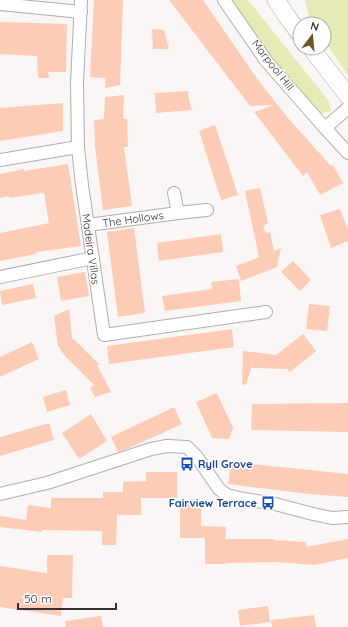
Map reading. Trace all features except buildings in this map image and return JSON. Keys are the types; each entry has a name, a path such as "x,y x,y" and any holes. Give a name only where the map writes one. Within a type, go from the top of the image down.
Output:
{"street":[{"name":"Marpool Hill","path":"224,0 268,62 324,128 348,153"},
{"path":"276,0 292,23"},
{"path":"0,4 81,6"},
{"name":"Madeira Villas","path":"81,6 77,83 78,147 82,185 104,335 266,312"},
{"path":"316,56 348,96"},
{"path":"324,128 348,108"},
{"path":"0,160 78,147"},
{"name":"The Hollows","path":"174,193 178,213"},
{"name":"The Hollows","path":"88,225 206,210"},
{"path":"0,277 93,258"},
{"path":"0,494 48,483 151,449 167,446 187,447 197,457 219,489 227,495 275,504 332,518 348,517"}],"green space":[{"path":"228,0 248,0 329,101 331,111 319,114 275,64"},
{"path":"305,0 348,0 348,75 332,52 332,16 309,16"}],"place":[{"name":"Ryll Grove","path":"187,464"},
{"name":"Fairview Terrace","path":"268,503"}]}
